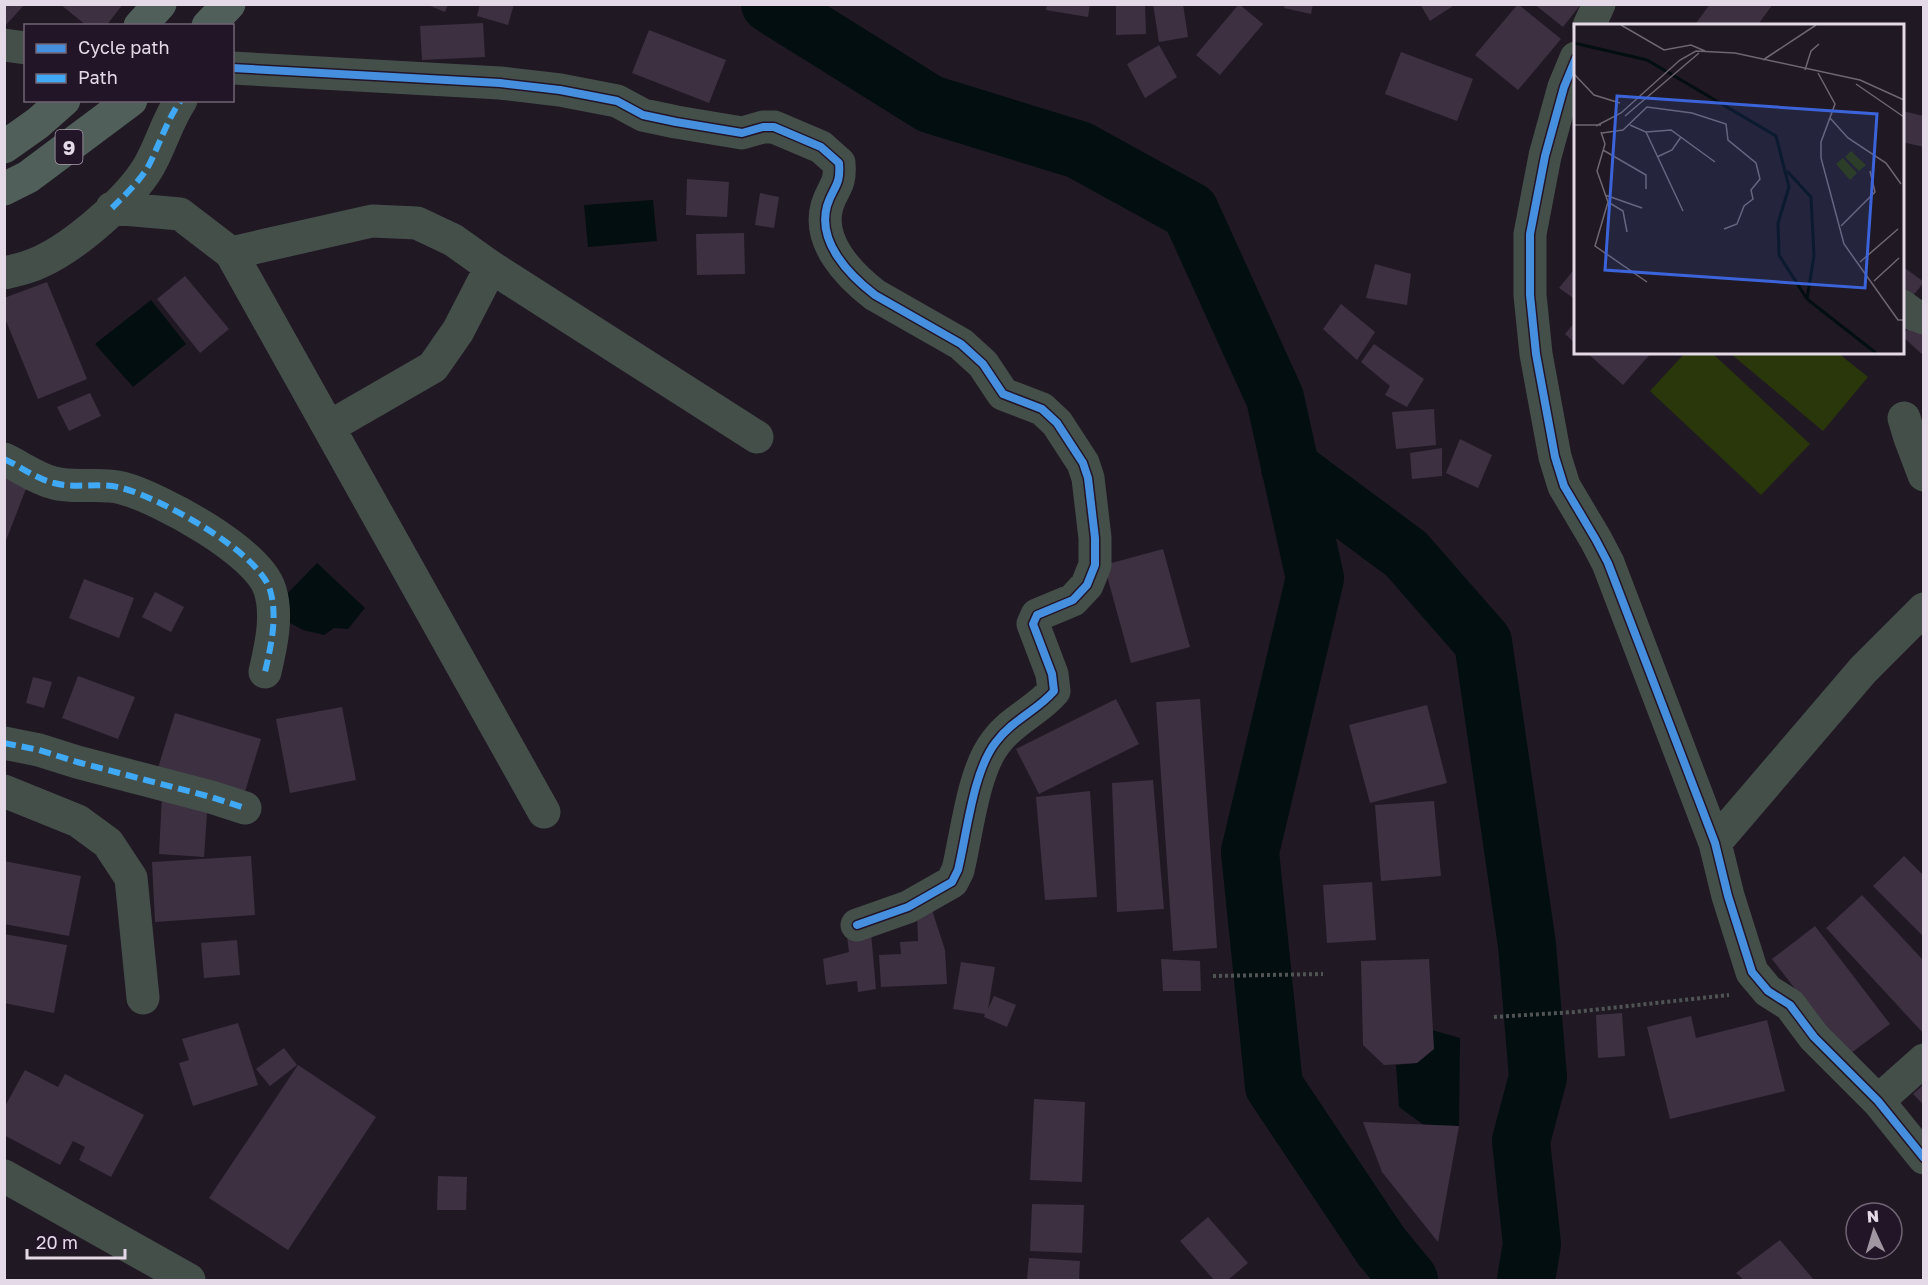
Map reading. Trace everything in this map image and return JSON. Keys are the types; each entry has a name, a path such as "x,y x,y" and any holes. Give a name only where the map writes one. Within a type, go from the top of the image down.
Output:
{"highway":[{"path":"142,24 160,4"},
{"path":"210,24 229,4"},
{"name":"9","path":"4,147 38,123 62,102"},
{"name":"9","path":"4,189 28,177 128,102"}],"street":[{"path":"1591,24 1599,4"},
{"path":"4,45 24,48"},
{"path":"1574,61 1564,87 1545,156 1530,234 1530,295 1536,354 1556,457 1564,486 1608,563 1715,843 1728,896 1752,972 1768,991 1790,1005 1814,1037 1878,1101 1923,1158"},
{"path":"234,68 500,83 550,88 617,101 643,115 676,122 742,133 763,127 774,127 792,134 821,147 839,163 839,183 830,198 826,218 833,249 841,263 875,295 962,344 983,364 1003,394 1042,409 1057,423 1083,463 1088,478 1095,538 1095,565 1083,591 1068,604 1043,611 1037,615 1033,624 1052,674 1054,690 1044,702 1012,723 994,743 981,770 958,870 952,882 908,907 857,925"},
{"path":"4,273 40,262 64,249 112,208 135,185 148,166 180,102"},
{"path":"112,208 180,214 231,253 544,812"},
{"path":"231,253 372,221 417,223 453,240 491,267 757,437"},
{"path":"329,427 433,366 458,331 491,267"},
{"path":"1904,307 1923,318"},
{"path":"1904,418 1923,475"},
{"path":"4,459 54,483 105,484 149,498 175,510 207,530 254,564 270,588 273,603 271,643 265,672"},
{"path":"1715,843 1863,670 1923,609"},
{"path":"4,743 39,750 245,808"},
{"path":"4,791 78,821 108,843 131,878 143,998"},
{"path":"1878,1101 1923,1060"},
{"path":"4,1176 189,1281"}],"path":[{"path":"1213,976 1258,977 1323,974"},
{"path":"1494,1017 1574,1012 1768,991"}],"green space":[{"path":"1684,354 1713,354 1810,444 1761,495 1650,391"},
{"path":"1731,354 1839,354 1868,377 1823,431"}],"shaded area":[{"path":"653,200 657,241 588,247 584,205"},
{"path":"151,300 186,344 133,387 95,344"},
{"path":"317,563 365,608 348,629 334,628 324,635 303,630 290,623 280,601"},
{"path":"1432,1030 1460,1038 1459,1126 1424,1125 1399,1107 1396,1065 1417,1063 1434,1049"}],"building":[{"path":"4,4 25,4 6,25"},
{"path":"60,4 123,4 108,24 85,24"},
{"path":"425,4 448,4 445,12"},
{"path":"480,4 514,4 508,25 477,16"},
{"path":"1047,4 1090,4 1088,17 1046,10"},
{"path":"1116,4 1145,4 1146,34 1116,35"},
{"path":"1153,4 1183,4 1188,37 1159,42"},
{"path":"1239,4 1263,24 1220,75 1196,55"},
{"path":"1285,4 1313,4 1311,14 1284,8"},
{"path":"1420,4 1456,4 1430,21"},
{"path":"1518,4 1561,39 1518,90 1475,55"},
{"path":"1534,4 1581,4 1563,27"},
{"path":"1710,4 1773,4 1758,24 1695,24"},
{"path":"483,23 485,57 422,60 420,26"},
{"path":"649,30 726,60 709,103 632,73"},
{"path":"1159,45 1177,77 1145,98 1127,64"},
{"path":"1401,52 1473,79 1457,121 1385,94"},
{"path":"1904,111 1924,116 1924,147 1904,142"},
{"path":"687,179 729,182 727,217 686,215"},
{"path":"760,193 779,197 774,228 755,225"},
{"path":"744,233 745,274 697,275 696,234"},
{"path":"1375,264 1411,274 1407,305 1366,298"},
{"path":"1904,267 1924,282 1908,302 1904,299"},
{"path":"1574,269 1574,299 1559,288"},
{"path":"185,276 229,329 200,353 157,299"},
{"path":"47,282 87,379 38,399 4,316 4,298"},
{"path":"1341,304 1375,332 1357,360 1323,329"},
{"path":"1914,321 1924,330 1924,356 1904,338 1904,334"},
{"path":"1574,323 1574,342 1565,334"},
{"path":"1374,344 1424,379 1407,407 1385,395 1390,386 1361,362"},
{"path":"1588,354 1650,354 1623,385"},
{"path":"90,393 101,416 69,431 57,407"},
{"path":"1434,409 1436,445 1396,449 1392,412"},
{"path":"1460,439 1492,455 1478,488 1446,473"},
{"path":"1442,448 1442,476 1412,479 1410,453"},
{"path":"4,471 29,481 5,543 4,543"},
{"path":"1163,549 1190,647 1131,663 1104,565"},
{"path":"84,579 134,598 119,638 69,618"},
{"path":"155,592 184,607 171,632 142,617"},
{"path":"78,676 135,697 118,739 62,718"},
{"path":"33,677 52,682 44,708 26,703"},
{"path":"1116,699 1139,744 1039,794 1016,749"},
{"path":"1200,699 1217,948 1173,951 1156,702"},
{"path":"1427,705 1447,783 1370,803 1349,725"},
{"path":"342,707 356,780 290,793 276,719"},
{"path":"175,713 261,739 244,795 158,768"},
{"path":"1153,780 1164,909 1117,912 1112,783"},
{"path":"1090,791 1097,897 1045,900 1036,797"},
{"path":"162,796 208,799 204,857 159,854"},
{"path":"1434,801 1441,876 1381,881 1375,805"},
{"path":"251,856 255,915 155,922 152,862"},
{"path":"1904,856 1924,876 1924,937 1873,886"},
{"path":"4,861 81,876 69,936 4,924"},
{"path":"1372,882 1376,940 1327,943 1323,885"},
{"path":"1862,895 1924,961 1924,1034 1826,928"},
{"path":"932,910 945,950 947,984 881,987 879,955 901,954 900,942 918,941 917,915"},
{"path":"1815,926 1890,1024 1847,1056 1772,959"},
{"path":"871,933 876,989 858,992 857,981 826,985 823,959 849,952 847,936"},
{"path":"4,934 67,945 54,1013 4,1003"},
{"path":"237,940 240,975 204,978 201,943"},
{"path":"1161,959 1200,961 1201,991 1163,991"},
{"path":"1429,959 1434,1049 1417,1063 1384,1065 1363,1045 1361,961"},
{"path":"961,962 995,967 988,1009 994,996 1016,1005 1007,1027 984,1017 985,1014 953,1009"},
{"path":"1622,1013 1625,1056 1598,1058 1596,1015"},
{"path":"1691,1016 1696,1038 1767,1020 1785,1091 1670,1119 1647,1027"},
{"path":"238,1023 258,1085 193,1106 179,1063 189,1060 182,1039"},
{"path":"284,1048 297,1065 270,1086 256,1069"},
{"path":"298,1065 376,1117 288,1250 209,1198"},
{"path":"25,1070 58,1087 65,1074 144,1115 111,1177 79,1160 85,1147 73,1141 60,1165 4,1135 4,1108"},
{"path":"1924,1084 1924,1105 1913,1094"},
{"path":"1034,1099 1085,1102 1082,1182 1030,1180"},
{"path":"1363,1122 1459,1126 1438,1242 1382,1172"},
{"path":"438,1176 467,1177 466,1210 437,1210"},
{"path":"1032,1204 1084,1205 1082,1253 1030,1251"},
{"path":"1208,1217 1248,1263 1228,1280 1214,1280 1180,1241"},
{"path":"1780,1240 1814,1280 1744,1280 1736,1273"},
{"path":"1029,1258 1080,1261 1079,1280 1027,1280"}],"waterway":[{"path":"770,4 930,104 1079,150 1190,211 1275,398 1315,578 1250,852 1274,1086 1381,1246 1409,1280"},
{"path":"1290,468 1406,554 1483,642 1527,945 1538,1077 1521,1141 1532,1244 1526,1280"}],"marked path":[{"path":"112,208 145,171 180,102"},
{"path":"4,459 35,476 54,483 114,486 139,494 206,528 248,559 262,575 270,590 272,600 274,621 265,672"},
{"path":"4,743 39,750 245,808"}],"cycle path":[{"path":"1574,63 1564,87 1545,156 1530,234 1530,295 1536,354 1555,457 1564,486 1608,563 1715,843 1728,896 1752,972 1768,991 1790,1005 1814,1037 1878,1101 1924,1158"},
{"path":"234,68 500,83 560,90 617,101 643,115 676,122 742,133 763,127 774,127 821,147 839,163 838,182 829,199 825,219 831,245 846,268 875,295 961,344 983,364 1003,394 1042,409 1057,423 1083,463 1088,478 1095,538 1095,565 1087,585 1073,600 1037,615 1033,624 1052,674 1054,691 1002,734 988,754 976,785 958,870 952,882 908,907 857,925"}]}
